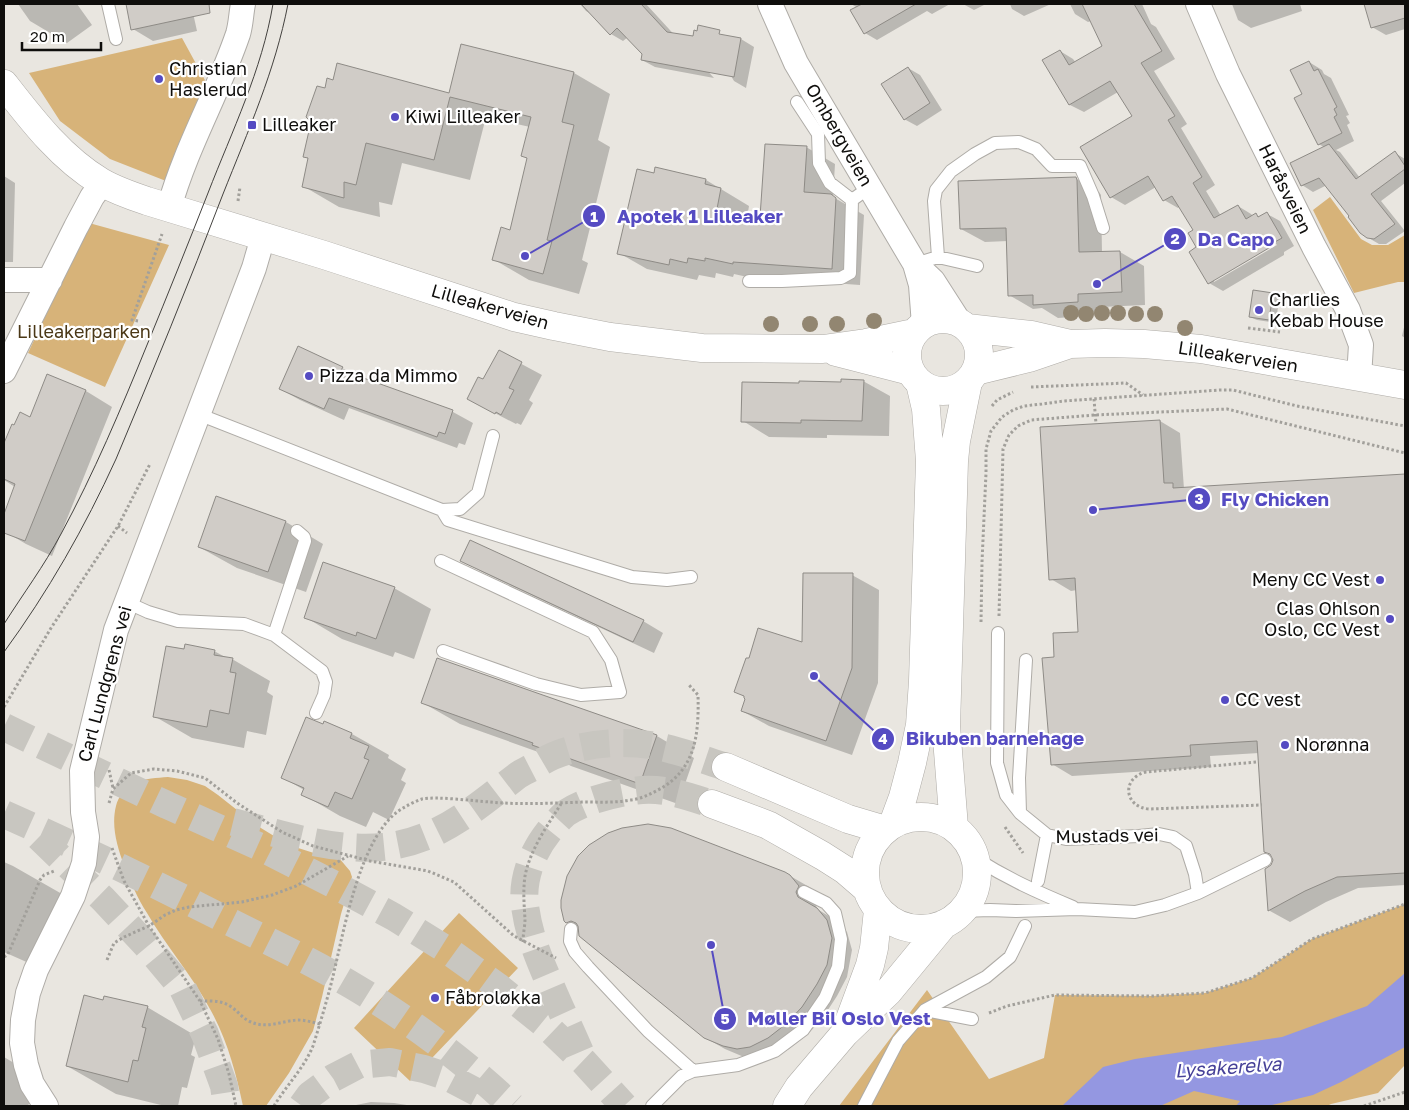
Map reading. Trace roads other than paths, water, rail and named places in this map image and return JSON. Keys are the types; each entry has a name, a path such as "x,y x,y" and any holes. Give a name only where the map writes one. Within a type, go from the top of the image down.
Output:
{"main road":[{"name":"Lilleakerveien","path":"4,84 43,132 70,160 102,183 127,194 166,219 263,237 506,314 610,337 702,348 823,348 866,343 919,329"},
{"path":"889,827 903,797 912,763 920,725 924,681 930,461 926,409 908,361 907,352 910,342 919,329 932,321 942,319 964,325 975,337 979,348 979,360 972,377 956,441 954,461 946,726 954,827"},
{"name":"Lilleakerveien","path":"964,325 1031,335 1070,344 1144,344 1201,350 1405,384"},
{"name":"Lilleakerveien","path":"972,377 1070,344"},
{"name":"Lilleakerveien","path":"823,348 915,377"},
{"path":"915,377 928,388 949,391 959,388 972,377"},
{"path":"726,767 848,819 889,827"},
{"path":"712,804 768,825 824,856 845,870 897,924 921,929 953,917"},
{"path":"770,1106 793,1097 845,1033 888,992 973,895 977,876 975,858 970,846 963,835 954,827 940,820 924,816 908,818 889,827 876,839 869,850 864,876 873,899 874,948 870,965 845,1033"}],"street":[{"path":"166,219 174,189 190,146 222,74 238,32 243,4"},
{"name":"Ombergveien","path":"770,4 796,63 861,194 915,264 933,281 964,325"},
{"name":"Haråsveien","path":"1198,4 1228,74 1314,247 1348,310 1361,346 1359,377"},
{"path":"4,371 78,221 102,183"},
{"name":"Carl Lundgrens vei","path":"46,1106 32,1084 26,1066 22,1043 25,1004 36,970 73,896 84,863 87,836 83,812 82,771 116,630 254,268 263,237"},
{"name":"Ombergveien","path":"915,264 921,285 919,329"},
{"path":"4,280 50,280"}],"lane":[{"path":"108,4 116,40"},
{"path":"749,281 841,278 850,273 861,194 830,183 819,162 818,134 797,102"},
{"path":"938,257 934,200 936,190 951,170 995,143 1019,142 1036,149 1052,166 1080,166 1093,196 1103,228"},
{"path":"915,264 938,257 977,266"},
{"path":"198,414 442,510 460,509 478,494 493,436"},
{"path":"442,510 448,520 632,577 666,580 691,577"},
{"path":"274,635 305,541 304,537 297,531"},
{"path":"441,561 593,632 611,660 620,692 581,695 563,691 536,684 443,651"},
{"path":"126,602 148,612 178,621 244,624 274,635 322,671 326,682 324,695 316,713"},
{"path":"998,634 998,763 1006,795 1020,813 1047,835"},
{"path":"1020,813 1026,660"},
{"name":"Mustads vei","path":"1038,881 1047,835 1066,839 1159,834 1173,836 1186,846 1195,874 1198,893"},
{"path":"975,858 1024,887 1077,909"},
{"path":"953,917 990,910 1077,909 1134,912 1165,905 1198,893 1265,860"},
{"path":"652,1106 682,1076 693,1071 738,1065 775,1051 803,1030 825,998 838,967 841,939 835,913 826,903 804,892"},
{"path":"864,1106 898,1041 925,1010 986,977 1010,957 1025,926"},
{"path":"571,929 570,941 575,952 588,968 648,1031 693,1071"},
{"path":"925,1010 972,1019"}],"water":[{"name":"Lysakerelva","path":"1405,973 1405,1047 1313,1095 1271,1106 1236,1106 1240,1101 1194,1091 1160,1106 1062,1106 1103,1067 1135,1059 1282,1037 1367,1006"}],"tunnel":[{"path":"4,727 258,846 394,917 450,952 497,986 544,1024 584,1062 624,1106"},
{"path":"233,822 294,838 335,846 376,847 397,845 414,841 446,827 475,808 521,773 553,756 588,746 614,743 650,745 726,767"},
{"path":"580,1052 539,959 527,917 524,895 527,873 541,842 565,814 574,808 602,797 633,791 660,790 712,804"},
{"path":"4,814 141,878 337,977 374,999 436,1042 512,1106"},
{"path":"39,837 103,899 147,946 183,989 205,1034 224,1086 227,1106"},
{"path":"302,1106 310,1095 333,1078 358,1065 390,1062 424,1069 448,1077 484,1096"}],"tram line":[{"path":"4,624 41,569 61,534 85,488 117,417 245,100 262,53 273,4"},
{"path":"4,652 36,606 65,558 92,509 116,459 184,294 260,100 276,53 288,4"}],"place":[{"name":"Christian Haslerud","path":"159,79"},
{"name":"Kiwi Lilleaker","path":"395,117"},
{"name":"Lilleaker","path":"252,125"},
{"name":"Apotek 1 Lilleaker","path":"525,256"},
{"name":"Da Capo","path":"1097,284"},
{"name":"Charlies Kebab House","path":"1259,310"},
{"name":"Pizza da Mimmo","path":"309,376"},
{"name":"Fly Chicken","path":"1093,510"},
{"name":"Meny CC Vest","path":"1380,580"},
{"name":"Clas Ohlson Oslo, CC Vest","path":"1390,619"},
{"name":"Bikuben barnehage","path":"814,676"},
{"name":"CC vest","path":"1225,700"},
{"name":"Norønna","path":"1285,745"},
{"name":"Møller Bil Oslo Vest","path":"711,945"},
{"name":"Fåbroløkka","path":"435,998"}],"park label":[{"name":"Lilleakerparken","path":"84,332"}]}
